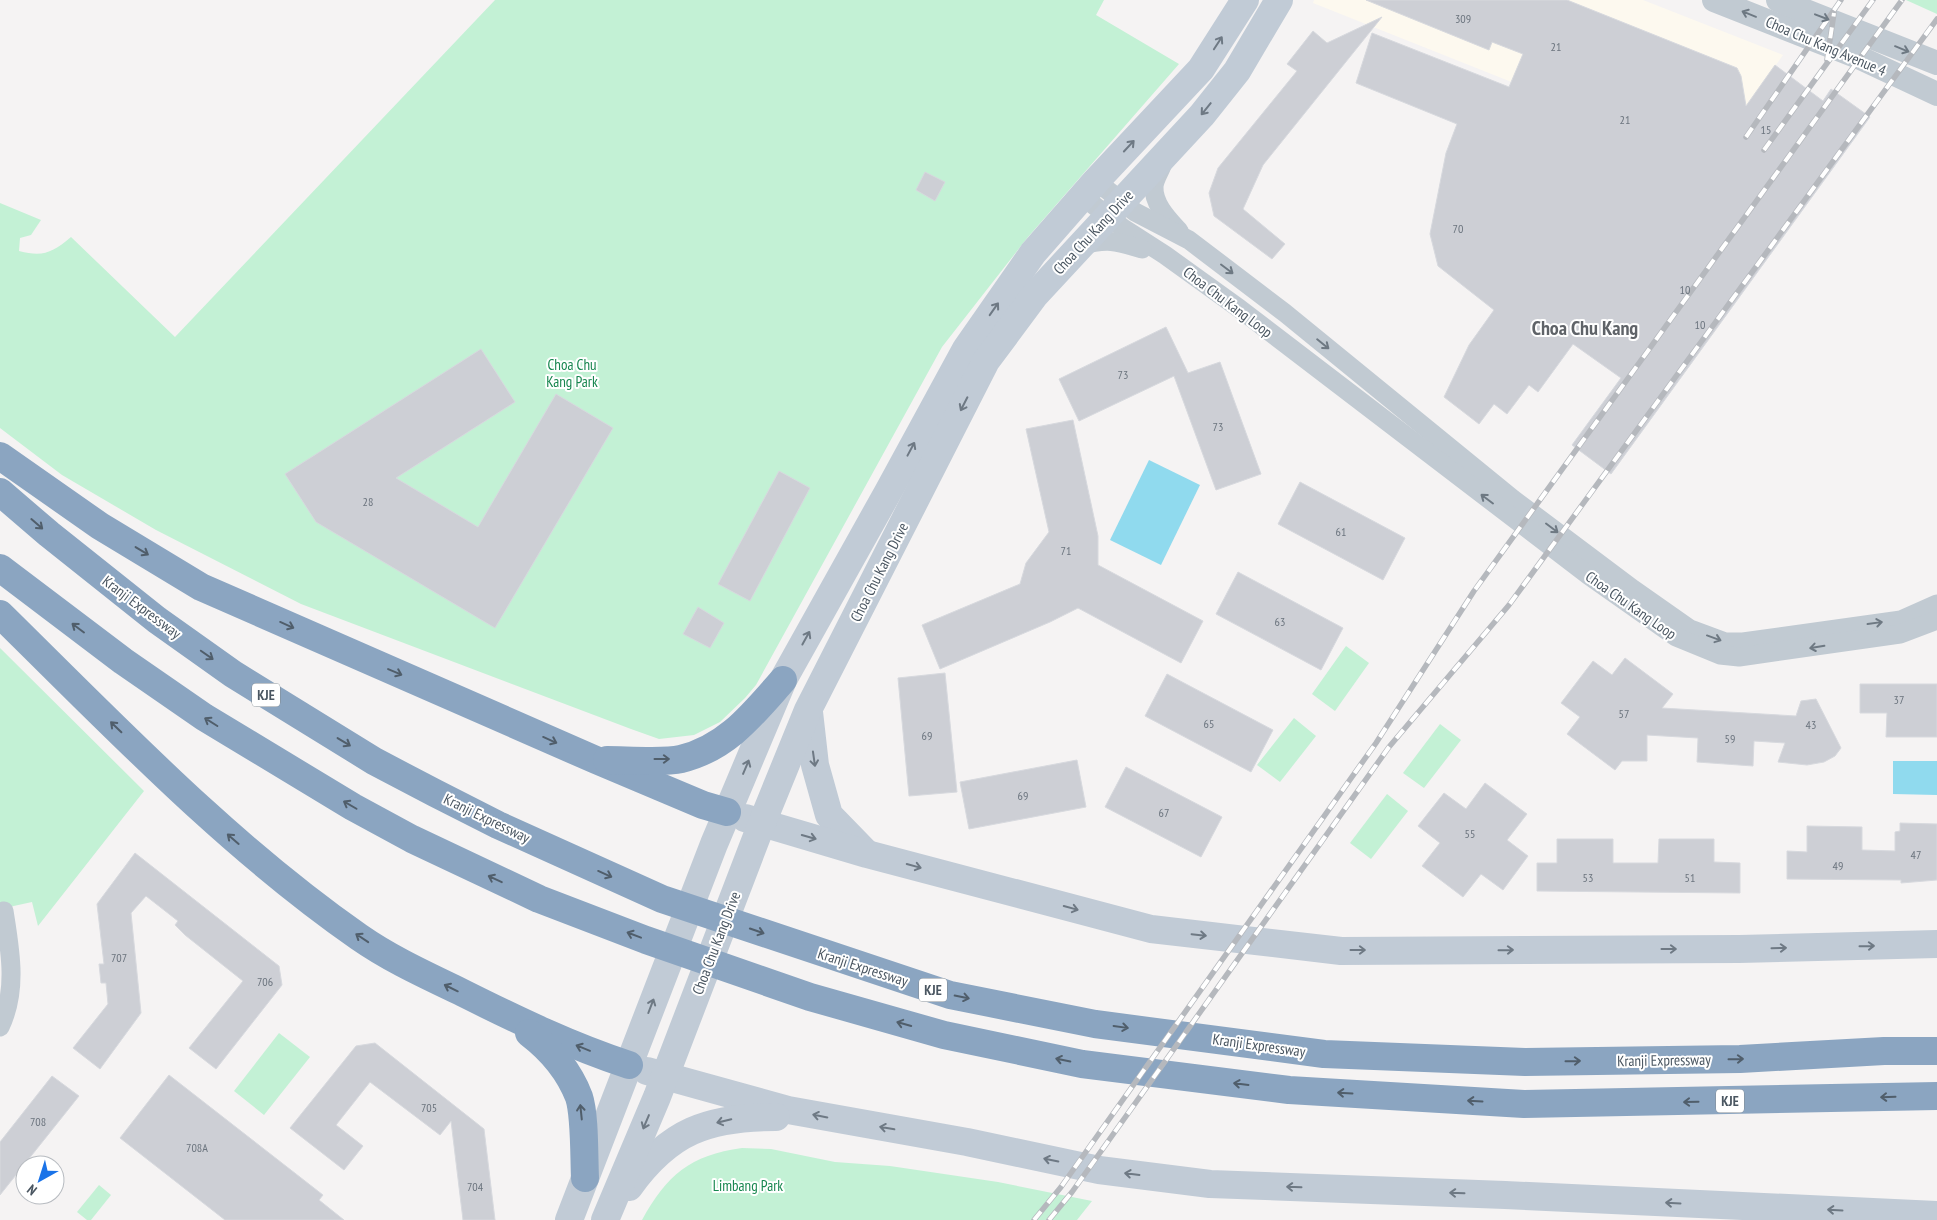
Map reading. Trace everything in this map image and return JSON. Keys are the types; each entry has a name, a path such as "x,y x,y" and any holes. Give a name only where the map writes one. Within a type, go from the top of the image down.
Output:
{"highway":[{"path":"0,456 100,526 201,586 596,760 703,805 727,812"},
{"name":"Kranji Expressway","path":"0,492 156,620 233,674 374,761 498,824 662,899 950,995 1095,1024 1324,1054 1524,1062 1740,1059 1884,1050 1937,1051"},
{"name":"KJE","path":"0,568 123,661 204,717 313,784 412,839 539,900 646,940 810,997 944,1035 1082,1064 1289,1090 1524,1104 1937,1096"},
{"path":"0,614 231,838 298,892 361,938 403,964 546,1033 631,1058"},
{"path":"596,760 679,759 711,748 732,735 751,717 783,680"},
{"path":"495,1009 543,1044 559,1061 569,1079 579,1098 585,1178"}],"main road":[{"name":"Choa Chu Kang Drive","path":"569,1220 714,844 783,680 966,349 1033,253 1089,189 1201,69 1244,0"},
{"name":"Choa Chu Kang Drive","path":"606,1220 668,1069 762,823 808,710 986,361 1035,295 1169,148 1202,115 1237,71 1279,0"},
{"path":"1201,69 1218,78 1237,71"},
{"path":"808,710 815,765 829,815 867,854"},
{"path":"727,812 867,854 1151,929 1341,951 1739,949 1937,944"},
{"path":"631,1058 788,1110 967,1142 1098,1170 1210,1184 1521,1196 1928,1216"},
{"path":"606,1220 644,1167 662,1148 684,1134 723,1120 743,1117 780,1116 788,1110"}],"street":[{"name":"Choa Chu Kang Avenue 4","path":"1714,0 1856,56 1937,94"},
{"name":"Choa Chu Kang Avenue 4","path":"1778,0 1937,63"},
{"path":"1169,148 1154,185 1156,196 1164,216 1188,240"},
{"name":"Choa Chu Kang Loop","path":"1089,189 1165,255 1588,575 1676,637 1720,655 1739,657 1900,634 1937,620"},
{"name":"Choa Chu Kang Loop","path":"1114,209 1135,212 1188,240 1285,313 1513,498 1633,589 1690,629 1726,642 1763,640 1901,620 1937,604"},
{"path":"1079,246 1101,240 1121,241 1165,255"},
{"path":"1372,411 1385,394"},
{"path":"1655,603 1656,612 1676,637"},
{"path":"1763,640 1776,644 1780,652"},
{"path":"0,1027 9,998 11,977 11,952 4,911"}],"shaded area":[{"path":"1314,0 1643,0 1783,55 1692,183 1534,91 1313,3"}],"green space":[{"name":"Choa Chu Kang Park","path":"495,0 1104,0 1096,15 1179,64 1028,237 942,347 756,685 720,722 694,735 659,739 301,604 156,530 62,475 0,428 0,203 41,220 31,235 20,238 19,251 35,254 47,252 58,247 71,237 175,337"},
{"path":"1906,0 1937,0 1937,14"},
{"path":"1346,646 1369,663 1335,711 1312,694"},
{"path":"0,648 144,791 38,926 32,902 0,909"},
{"path":"1294,718 1316,736 1280,782 1257,765"},
{"path":"1440,724 1461,740 1424,788 1403,773"},
{"path":"1387,794 1408,811 1371,859 1350,843"},
{"path":"279,1033 310,1057 264,1115 234,1091"},
{"name":"Limbang Park","path":"742,1148 771,1149 835,1162 890,1166 998,1182 1092,1201 1077,1220 642,1220 661,1191 682,1170 708,1156"},
{"path":"99,1185 111,1195 91,1220 87,1220 77,1212"}],"water":[{"path":"1149,460 1200,485 1161,565 1110,540"},
{"path":"1893,761 1937,761 1937,795 1893,794"}],"building":[{"path":"1366,0 1567,0 1737,68 1741,76 1746,106 1775,65 1823,101 1831,89 1870,117 1611,474 1572,445 1621,378 1573,344 1538,392 1529,385 1507,414 1494,404 1479,424 1444,397 1469,345 1494,310 1438,266 1430,234 1446,153 1457,124 1356,83 1372,33 1509,87 1523,54 1492,42 1489,50"},
{"path":"1382,17 1263,165 1243,209 1285,244 1272,259 1214,216 1209,193 1218,168 1297,71 1287,64 1313,31 1327,43"},
{"path":"925,172 945,182 935,201 916,190"},
{"path":"1166,327 1188,373 1220,362 1261,474 1216,490 1174,376 1079,421 1059,379"},
{"path":"481,349 515,402 396,478 478,527 556,394 613,428 495,628 316,522 285,474"},
{"path":"1073,420 1098,536 1098,565 1203,621 1181,663 1078,608 940,669 922,625 1020,584 1026,563 1049,532 1026,429"},
{"path":"779,471 810,488 750,601 718,584"},
{"path":"1300,482 1405,538 1383,580 1278,524"},
{"path":"1238,572 1343,628 1321,670 1216,614"},
{"path":"698,607 724,623 710,648 683,634"},
{"path":"1625,658 1673,694 1662,708 1796,716 1801,701 1816,699 1841,748 1835,756 1824,762 1807,765 1778,762 1785,743 1754,741 1753,766 1697,762 1698,738 1647,735 1647,761 1622,761 1615,770 1567,734 1580,717 1561,703 1593,661 1612,675"},
{"path":"945,673 957,792 909,796 898,678"},
{"path":"1167,674 1273,730 1251,772 1145,716"},
{"path":"1860,684 1937,684 1937,737 1886,737 1887,713 1860,713"},
{"path":"1077,760 1086,807 969,829 960,782"},
{"path":"1126,767 1222,817 1201,857 1105,807"},
{"path":"1485,783 1527,814 1507,840 1528,856 1503,890 1481,874 1463,897 1422,866 1440,843 1418,826 1444,793 1466,809"},
{"path":"1900,823 1937,824 1937,880 1901,883 1901,880 1787,879 1787,851 1807,852 1807,826 1862,827 1862,850 1895,851 1895,832 1900,831"},
{"path":"1557,839 1613,839 1613,863 1658,863 1659,839 1714,839 1714,862 1740,863 1740,893 1537,891 1537,863 1557,863"},
{"path":"135,853 279,966 282,985 216,1069 189,1048 243,981 185,935 175,925 178,921 146,896 131,913 141,1013 100,1069 73,1048 108,1004 106,983 101,983 99,964 104,964 97,904"},
{"path":"375,1043 484,1129 495,1220 463,1220 451,1121 440,1135 370,1082 336,1125 363,1146 344,1170 290,1128 356,1046"},
{"path":"169,1075 323,1195 319,1200 344,1220 225,1220 120,1138"},
{"path":"52,1076 79,1096 32,1155 15,1155 15,1176 0,1195 0,1142"}],"railway":[{"path":"1746,137 1841,0"},
{"path":"1764,150 1873,0"},
{"path":"1034,1220 1061,1187 1376,743 1474,591 1902,0"},
{"path":"1827,60 1834,13"},
{"path":"1049,1220 1072,1192 1389,747 1509,605 1937,19"}],"district":[{"name":"Choa Chu Kang","path":"1585,328"}]}
